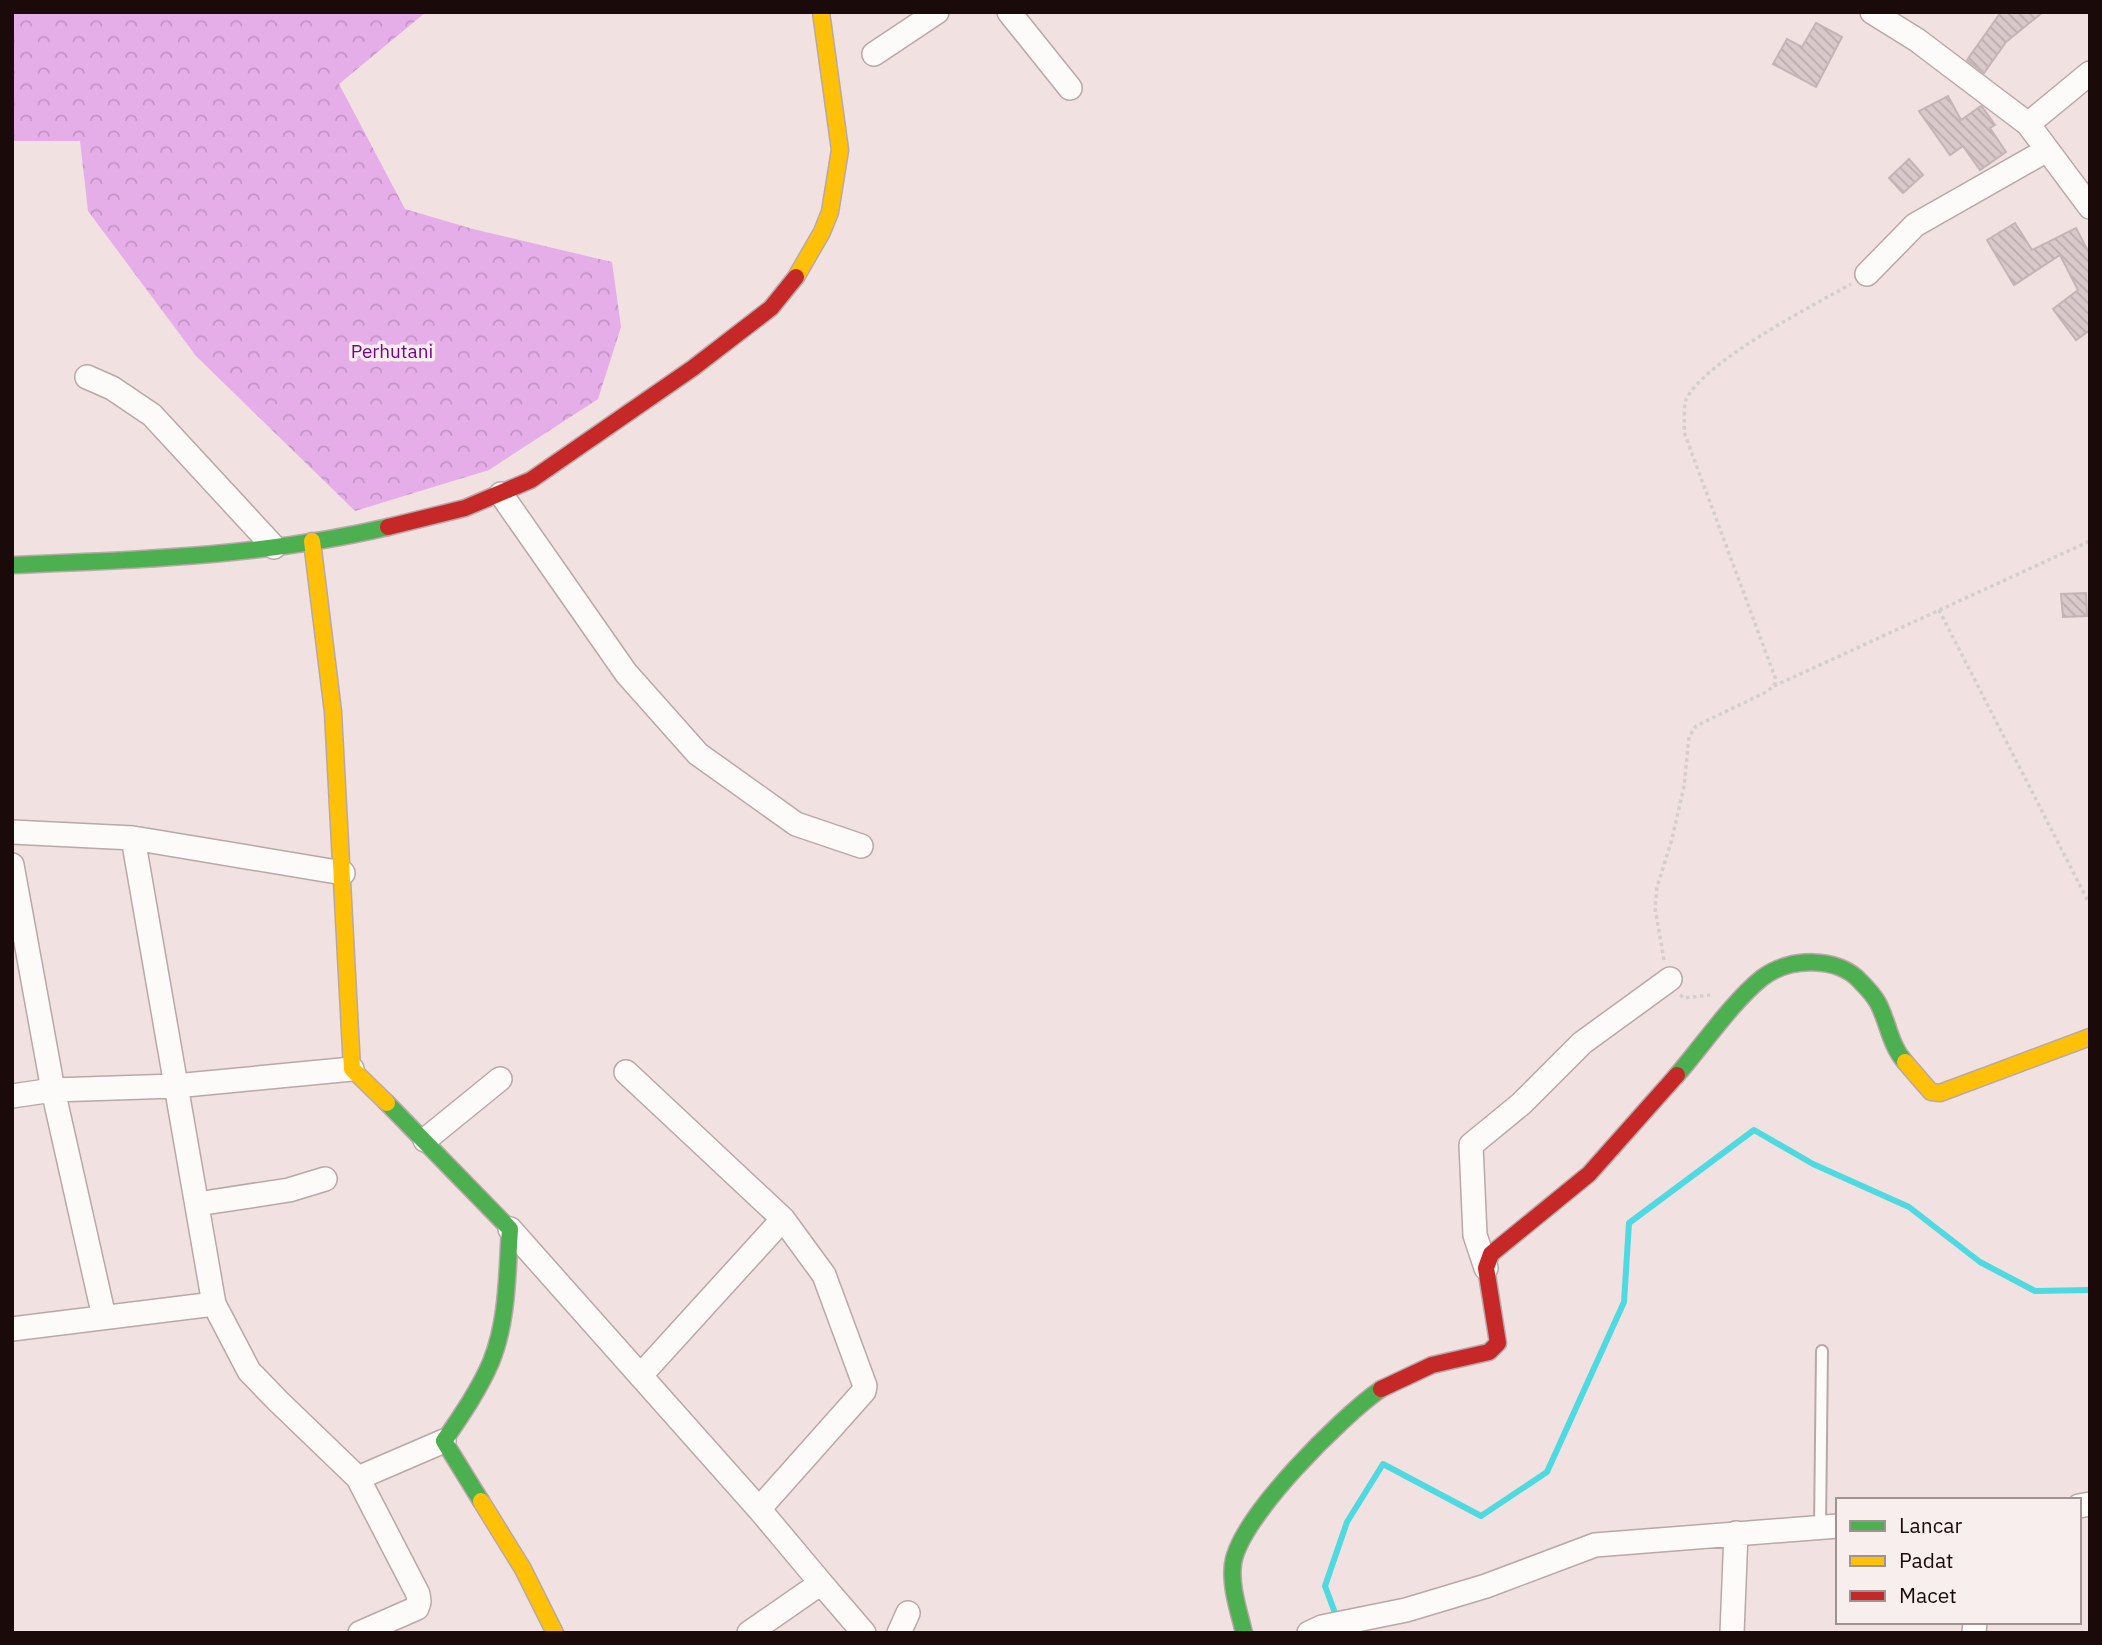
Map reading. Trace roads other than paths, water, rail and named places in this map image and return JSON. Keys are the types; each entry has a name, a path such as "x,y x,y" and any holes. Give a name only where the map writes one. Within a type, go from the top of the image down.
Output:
{"street":[{"path":"12,565 157,559 312,541 454,511 531,480 693,368 771,308 803,267 830,212 840,150 821,12"},
{"path":"874,54 937,12"},
{"path":"1009,12 1070,88"},
{"path":"1872,12 1917,40 2028,124 2090,207"},
{"path":"2028,124 2090,73"},
{"path":"1867,274 1915,225 2047,150"},
{"path":"87,377 112,388 152,415 274,547"},
{"path":"501,494 626,673 698,754 796,824 861,846"},
{"path":"312,541 333,712 352,1069 510,1229 759,1509 864,1633"},
{"path":"12,832 133,838 343,873"},
{"path":"133,838 214,1304 249,1371 358,1478 418,1594 417,1608 360,1633"},
{"path":"12,865 52,1090 104,1317"},
{"path":"1486,1268 1491,1254 1589,1174 1656,1100 1745,994 1764,976 1785,967 1810,962 1831,963 1859,979 1877,1002 1898,1054 1931,1092 1940,1093 2090,1037"},
{"path":"1244,1633 1234,1589 1233,1562 1249,1526 1305,1458 1342,1418 1387,1384 1433,1364 1489,1352 1498,1343 1486,1268 1475,1235 1471,1145 1474,1140 1521,1104 1582,1043 1670,979"},
{"path":"12,1096 52,1090 176,1086 352,1069"},
{"path":"626,1072 783,1219 824,1275 865,1386 864,1391 759,1509"},
{"path":"425,1140 500,1079"},
{"path":"197,1204 289,1190 325,1179"},
{"path":"641,1376 783,1219"},
{"path":"358,1478 444,1441 485,1373 499,1338 506,1293 510,1229"},
{"path":"12,1329 214,1304"},
{"path":"444,1441 523,1569 555,1633"},
{"path":"1315,1630 1406,1610 1486,1586 1595,1545 1829,1527"},
{"path":"1732,1633 1736,1533"},
{"path":"749,1633 821,1583"}],"lane":[{"path":"1822,1351 1829,1527"}],"waterway":[{"path":"1338,1621 1325,1586 1347,1522 1383,1464 1481,1516 1547,1472 1624,1302 1629,1223 1754,1130 1813,1164 1909,1207 1980,1262 2035,1291 2090,1290"}],"park label":[{"name":"Perhutani","path":"392,351"}]}
